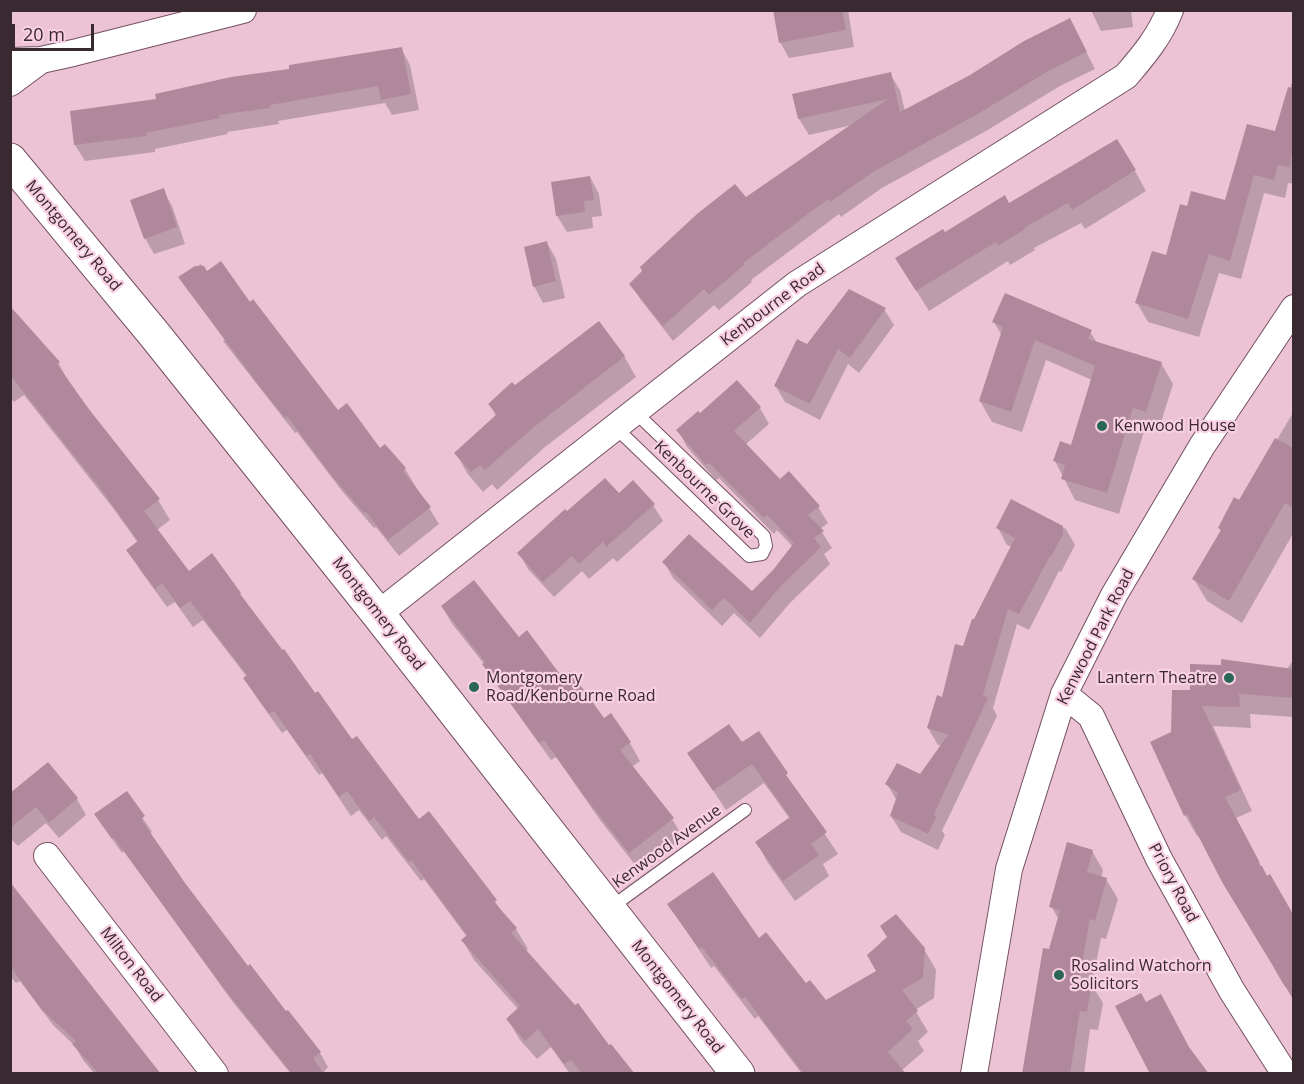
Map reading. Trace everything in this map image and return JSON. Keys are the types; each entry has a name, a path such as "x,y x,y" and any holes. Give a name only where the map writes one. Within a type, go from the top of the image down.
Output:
{"street":[{"path":"10,61 41,60 243,10"},
{"name":"Kenbourne Road","path":"378,614 797,284 1126,76 1150,48 1170,10"},
{"path":"10,83 41,60"},
{"name":"Montgomery Road","path":"11,160 154,334 378,614 738,1074"},
{"name":"Kenwood Park Road","path":"974,1074 1010,869 1064,694 1114,595 1202,446 1286,333 1293,308"},
{"name":"Priory Road","path":"1064,694 1091,716 1159,859 1232,991 1286,1074"},
{"name":"Milton Road","path":"47,856 215,1074"}],"lane":[{"name":"Kenbourne Grove","path":"614,426 749,556 762,554 766,546 764,536 635,412"},
{"name":"Kenwood Avenue","path":"608,909 745,810"}],"building":[{"path":"773,10 842,10 846,30 779,43"},
{"path":"1070,18 1087,52 1050,70 976,115 873,172 830,202 828,199 743,263 744,265 709,295 704,289 663,326 629,284 642,271 640,267 697,214 735,184 746,197 888,99 798,119 792,94 891,72 900,112 970,75 1024,41"},
{"path":"402,47 411,94 381,100 378,86 270,105 270,108 219,115 220,118 146,133 147,136 74,145 70,111 156,99 155,94 231,77 289,69 289,65"},
{"path":"1288,87 1293,88 1293,148 1290,167 1278,165 1274,180 1254,175 1230,261 1209,254 1188,319 1135,303 1152,251 1166,255 1180,204 1187,206 1191,191 1225,200 1247,124 1275,131"},
{"path":"1117,139 1136,170 1072,210 1068,203 998,246 996,242 916,291 895,258 943,229 945,232 1005,195 1009,203"},
{"path":"590,176 594,200 584,201 585,212 556,216 551,182"},
{"path":"164,188 177,227 144,239 130,200"},
{"path":"547,241 556,281 533,287 524,247"},
{"path":"221,261 250,302 253,299 338,410 347,403 380,448 385,444 406,468 403,471 431,507 388,540 366,512 364,513 331,475 287,416 285,418 260,387 178,277 195,266 204,266 207,271"},
{"path":"849,289 886,308 850,358 838,349 810,404 774,386 797,339 807,344"},
{"path":"1005,293 1092,330 1088,339 1162,362 1146,412 1133,408 1107,493 1061,479 1065,465 1053,461 1060,441 1071,445 1095,366 1035,340 1011,412 979,401 1003,327 992,322"},
{"path":"10,306 60,362 57,364 88,408 160,499 144,511 189,571 212,553 282,650 284,649 315,693 318,691 352,739 357,736 419,819 429,811 497,900 494,902 517,928 511,933 575,1005 578,1003 609,1045 611,1044 635,1074 582,1074 571,1060 564,1064 538,1029 525,1041 506,1019 520,1006 461,940 467,935 411,860 409,862 374,817 369,821 347,791 339,797 310,754 306,756 274,711 269,714 243,678 247,675 190,601 180,608 162,583 155,589 126,550 138,541 100,488 10,375"},
{"path":"599,321 625,356 534,427 485,470 480,465 471,472 454,453 497,414 488,404 512,382 515,385"},
{"path":"737,380 761,407 734,431 780,479 789,471 820,506 808,515 824,531 814,538 821,547 780,587 750,623 724,598 712,610 662,562 689,534 752,591 773,570 794,543 767,515 764,518 709,463 706,465 676,430 698,411 700,413"},
{"path":"1275,438 1293,448 1293,508 1285,503 1229,601 1192,579 1221,530 1218,528 1234,497 1239,500"},
{"path":"605,478 619,493 633,480 655,504 606,547 603,542 579,564 572,556 543,582 517,553 565,509 567,511"},
{"path":"1011,499 1063,526 1063,534 1019,614 1008,609 983,695 988,698 934,814 936,817 928,834 890,816 898,793 885,784 897,763 920,774 948,735 927,728 937,695 942,697 955,644 963,646 972,619 1015,538 996,528"},
{"path":"474,580 519,637 527,630 562,677 570,671 604,718 611,713 631,742 620,750 674,818 629,853 544,740 539,743 482,664 485,662 441,606"},
{"path":"1221,659 1293,669 1293,698 1239,694 1240,707 1202,706 1241,790 1225,797 1260,866 1267,876 1270,874 1293,914 1293,999 1222,882 1187,814 1184,816 1150,742 1171,732 1172,690 1190,690 1190,664 1221,665"},
{"path":"729,724 742,742 759,731 788,773 786,775 827,832 811,844 819,855 783,881 755,842 790,817 752,764 713,791 687,753"},
{"path":"48,762 78,798 49,823 36,807 10,828 10,793"},
{"path":"127,791 145,816 141,819 185,883 248,966 250,964 321,1052 313,1058 324,1074 292,1074 222,986 94,814"},
{"path":"1067,842 1093,850 1087,872 1107,878 1095,921 1090,919 1079,980 1092,982 1087,1012 1080,1011 1070,1074 1022,1074 1043,948 1049,949 1060,910 1049,907"},
{"path":"713,872 759,938 766,932 806,983 810,980 826,1000 876,971 867,955 887,937 880,926 896,914 925,948 923,978 902,990 918,1011 906,1021 913,1029 888,1052 906,1074 804,1074 745,997 742,999 702,947 699,949 667,904"},
{"path":"10,882 161,1074 99,1074 72,1044 76,1041 41,1009 10,966"},
{"path":"1141,993 1146,1002 1161,994 1189,1047 1209,1074 1150,1074 1115,1006"}],"place":[{"name":"Kenwood House","path":"1102,426"},
{"name":"Lantern Theatre","path":"1229,678"},
{"name":"Montgomery Road/Kenbourne Road","path":"474,687"},
{"name":"Rosalind Watchorn Solicitors","path":"1059,975"}]}
